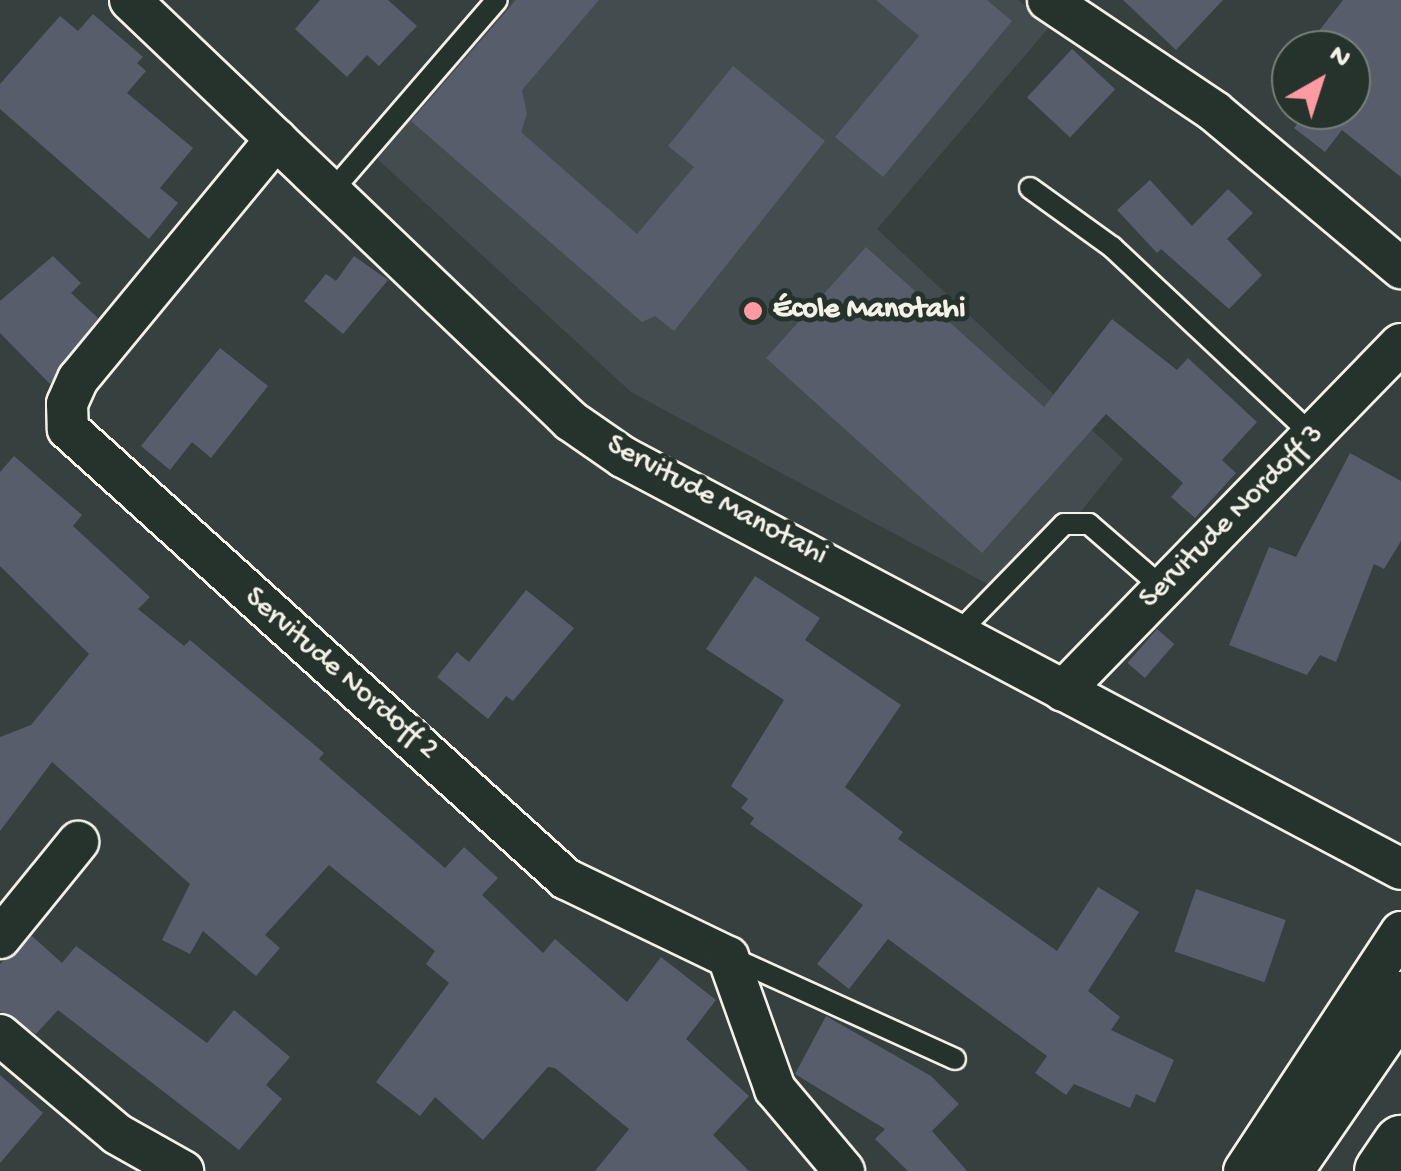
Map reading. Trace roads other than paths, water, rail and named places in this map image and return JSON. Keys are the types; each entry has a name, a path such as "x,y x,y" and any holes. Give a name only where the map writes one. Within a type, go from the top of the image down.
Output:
{"highway":[{"path":"1283,1171 1401,999"},
{"path":"1382,1171 1401,1143"}],"street":[{"name":"Servitude Manotahi","path":"130,0 571,421 623,457 1401,869"},
{"path":"1048,0 1216,112 1401,268"},
{"name":"Servitude Nordoff 2","path":"276,139 78,379 67,404 68,429 566,879 728,956"},
{"name":"Servitude Nordoff 3","path":"1063,691 1401,344"},
{"path":"0,938 78,842"},
{"path":"1244,1171 1401,932"},
{"path":"728,956 775,1089 844,1171"},
{"path":"0,1034 117,1134 183,1171"}],"lane":[{"path":"332,191 497,0"},
{"path":"1030,188 1112,247 1312,436"},
{"path":"958,633 1064,524 1089,524 1163,588"},
{"path":"728,956 955,1058"}],"place":[{"name":"École Manotahi","path":"753,311"}]}
